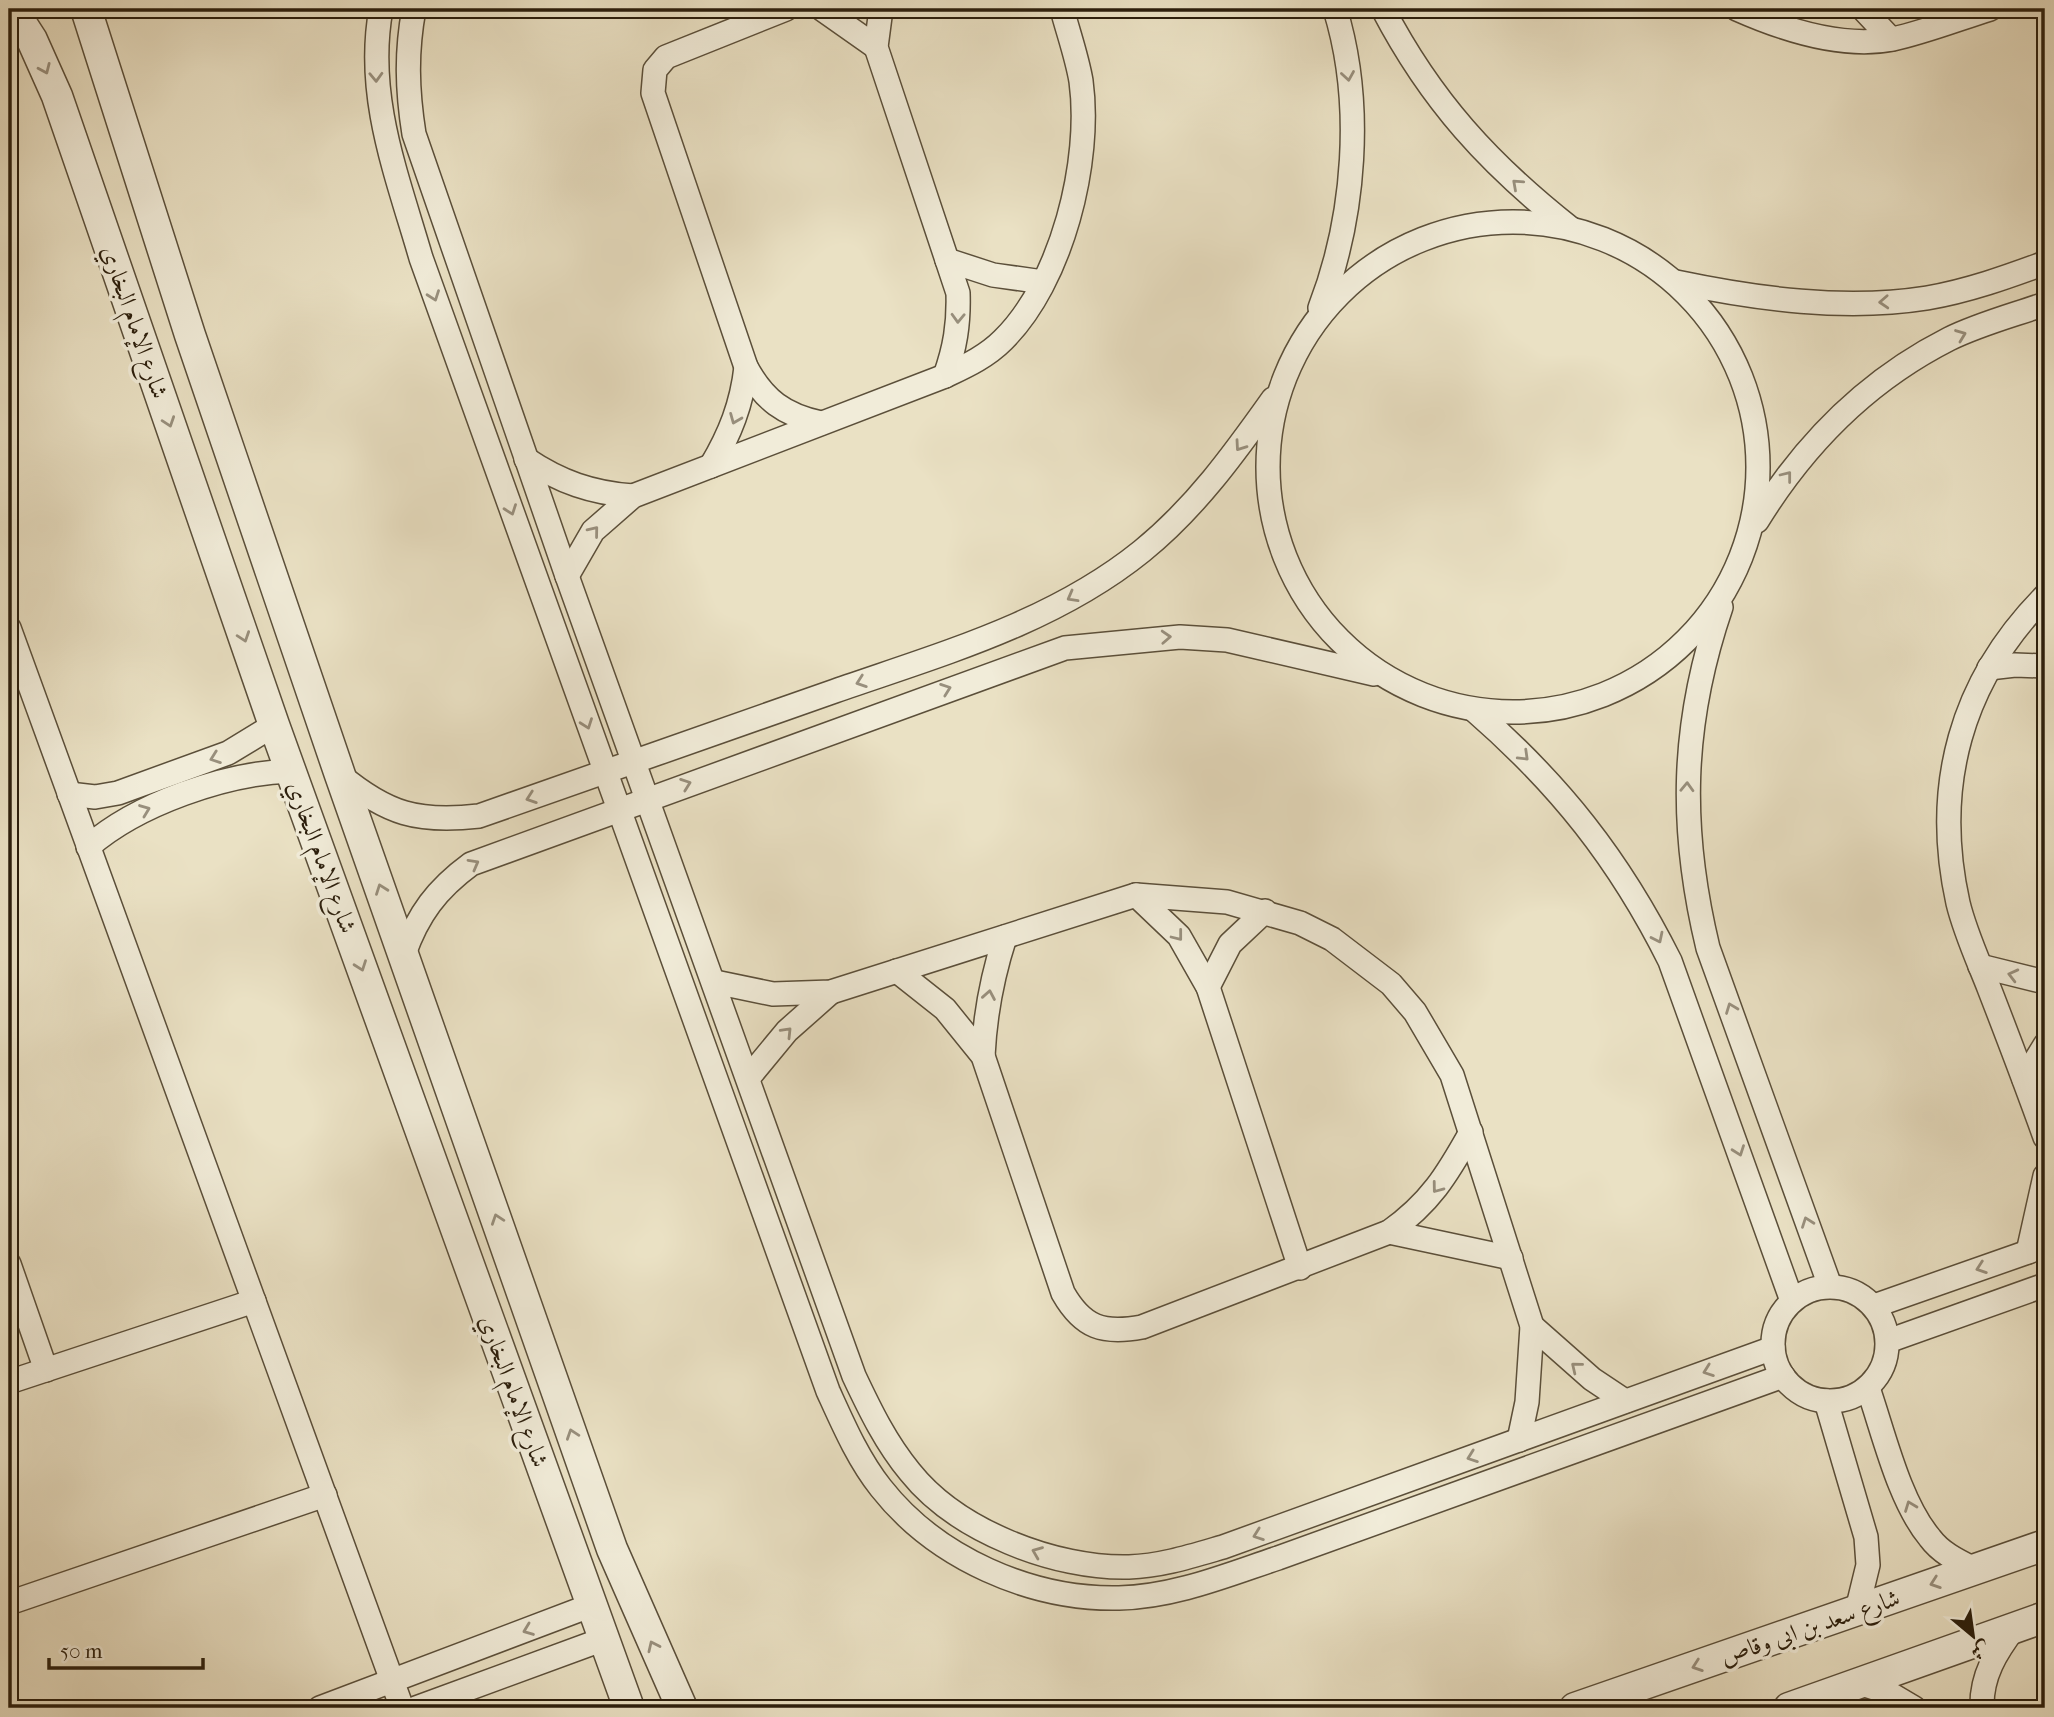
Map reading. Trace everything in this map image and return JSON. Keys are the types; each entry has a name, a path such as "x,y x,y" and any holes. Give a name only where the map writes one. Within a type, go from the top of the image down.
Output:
{"street":[{"name":"شارع الإمام البخاري","path":"12,9 32,40 57,96 274,724 629,1708"},
{"name":"شارع الإمام البخاري","path":"86,9 190,335 340,775 612,1549 677,1706"},
{"path":"381,9 376,35 375,79 385,135 421,258 804,1330 853,1446 881,1488 910,1520 976,1564 1019,1583 1078,1596 1121,1598 1160,1593 1213,1580 1265,1562 1783,1376"},
{"path":"414,9 407,47 407,90 414,134 526,459 854,1376 873,1418 912,1475 948,1508 998,1536 1042,1556 1080,1564 1130,1567 1170,1562 1223,1547 1773,1348"},
{"path":"786,9 666,57 655,70 652,82 653,93 746,367 758,388 775,406 797,418 821,423"},
{"path":"822,9 876,47"},
{"path":"881,9 876,47 958,293 959,321 954,351 944,376"},
{"path":"568,576 593,531 633,496 944,376 976,362 1003,340 1025,314 1043,282 1071,207 1082,144 1080,80 1062,9"},
{"path":"340,775 369,799 404,815 441,820 479,816 995,635 1098,583 1142,551 1190,508 1229,462 1279,390 1316,319 1334,272 1349,172 1349,83 1335,9"},
{"path":"1383,9 1421,76 1459,126 1493,163 1570,228"},
{"path":"1737,9 1772,15 1823,37 1891,39 1990,9"},
{"path":"1863,9 1891,39"},
{"path":"1316,319 1356,278 1403,247 1446,231 1513,221 1570,228 1626,249 1676,282 1713,323 1740,371 1756,424 1759,479 1750,533"},
{"path":"947,260 993,275 1043,282"},
{"path":"1676,282 1779,299 1885,302 1927,298 1993,282 2045,263"},
{"path":"1830,1286 1708,948 1693,883 1686,790 1690,737 1699,684 1730,582 1750,533 1780,484 1801,457 1856,400 1901,366 1951,338 2045,304"},
{"path":"711,466 735,421 743,396 746,367"},
{"path":"1279,390 1266,455 1271,519 1293,581 1330,634 1381,676 1425,698 1474,710 1534,712 1594,699 1649,672 1695,632 1730,582"},
{"path":"526,459 550,475 576,486 604,494 633,496"},
{"path":"2045,596 2007,639 1968,709 1951,784 1948,824 1959,905 2045,1137"},
{"path":"9,628 402,1708"},
{"path":"404,954 413,927 428,902 448,881 471,864 1065,648 1180,637 1227,640 1381,676"},
{"path":"1989,668 2045,666"},
{"path":"1474,710 1533,764 1572,806 1620,871 1649,920 1670,961 1792,1301"},
{"path":"69,794 95,797 117,793 228,753 274,724"},
{"path":"88,847 136,812 240,776 291,771"},
{"path":"715,982 772,994 831,992 1136,895 1227,902 1300,923 1332,939 1391,984 1435,1042 1452,1075 1532,1326 1530,1377 1519,1440"},
{"path":"1136,895 1179,936 1208,987 1300,1268"},
{"path":"1208,987 1230,944 1265,911"},
{"path":"983,1056 987,1002 1005,937"},
{"path":"1980,966 2045,982"},
{"path":"897,971 945,1009 983,1056 1063,1293 1074,1311 1091,1325 1116,1332 1142,1327 1389,1232 1416,1213 1438,1189 1471,1132"},
{"path":"748,1077 787,1031 831,992"},
{"path":"2024,1079 2045,1045"},
{"path":"1874,1306 2037,1249 2045,1176"},
{"path":"1389,1232 1511,1258"},
{"path":"9,1264 46,1370"},
{"path":"1888,1341 2045,1284"},
{"path":"1830,1286 1847,1288 1874,1306 1884,1322 1888,1341 1883,1366 1868,1388 1848,1398 1826,1401 1809,1397 1794,1389 1783,1376 1773,1348 1781,1314 1792,1301 1810,1290 1830,1286"},
{"path":"9,1382 254,1301"},
{"path":"1532,1326 1560,1354 1625,1401"},
{"path":"1868,1388 1914,1516 1931,1540 1951,1557 1974,1569"},
{"path":"1826,1401 1866,1537 1868,1564 1857,1610"},
{"path":"9,1603 325,1495"},
{"name":"شارع سعد بن ابى وقاص","path":"1575,1708 2045,1545"},
{"path":"320,1708 592,1605"},
{"path":"1790,1708 2045,1617"},
{"path":"1982,1708 1986,1676 1997,1650 2015,1627"},
{"path":"416,1708 604,1639"},
{"path":"1859,1683 1887,1692 1914,1708"}]}
